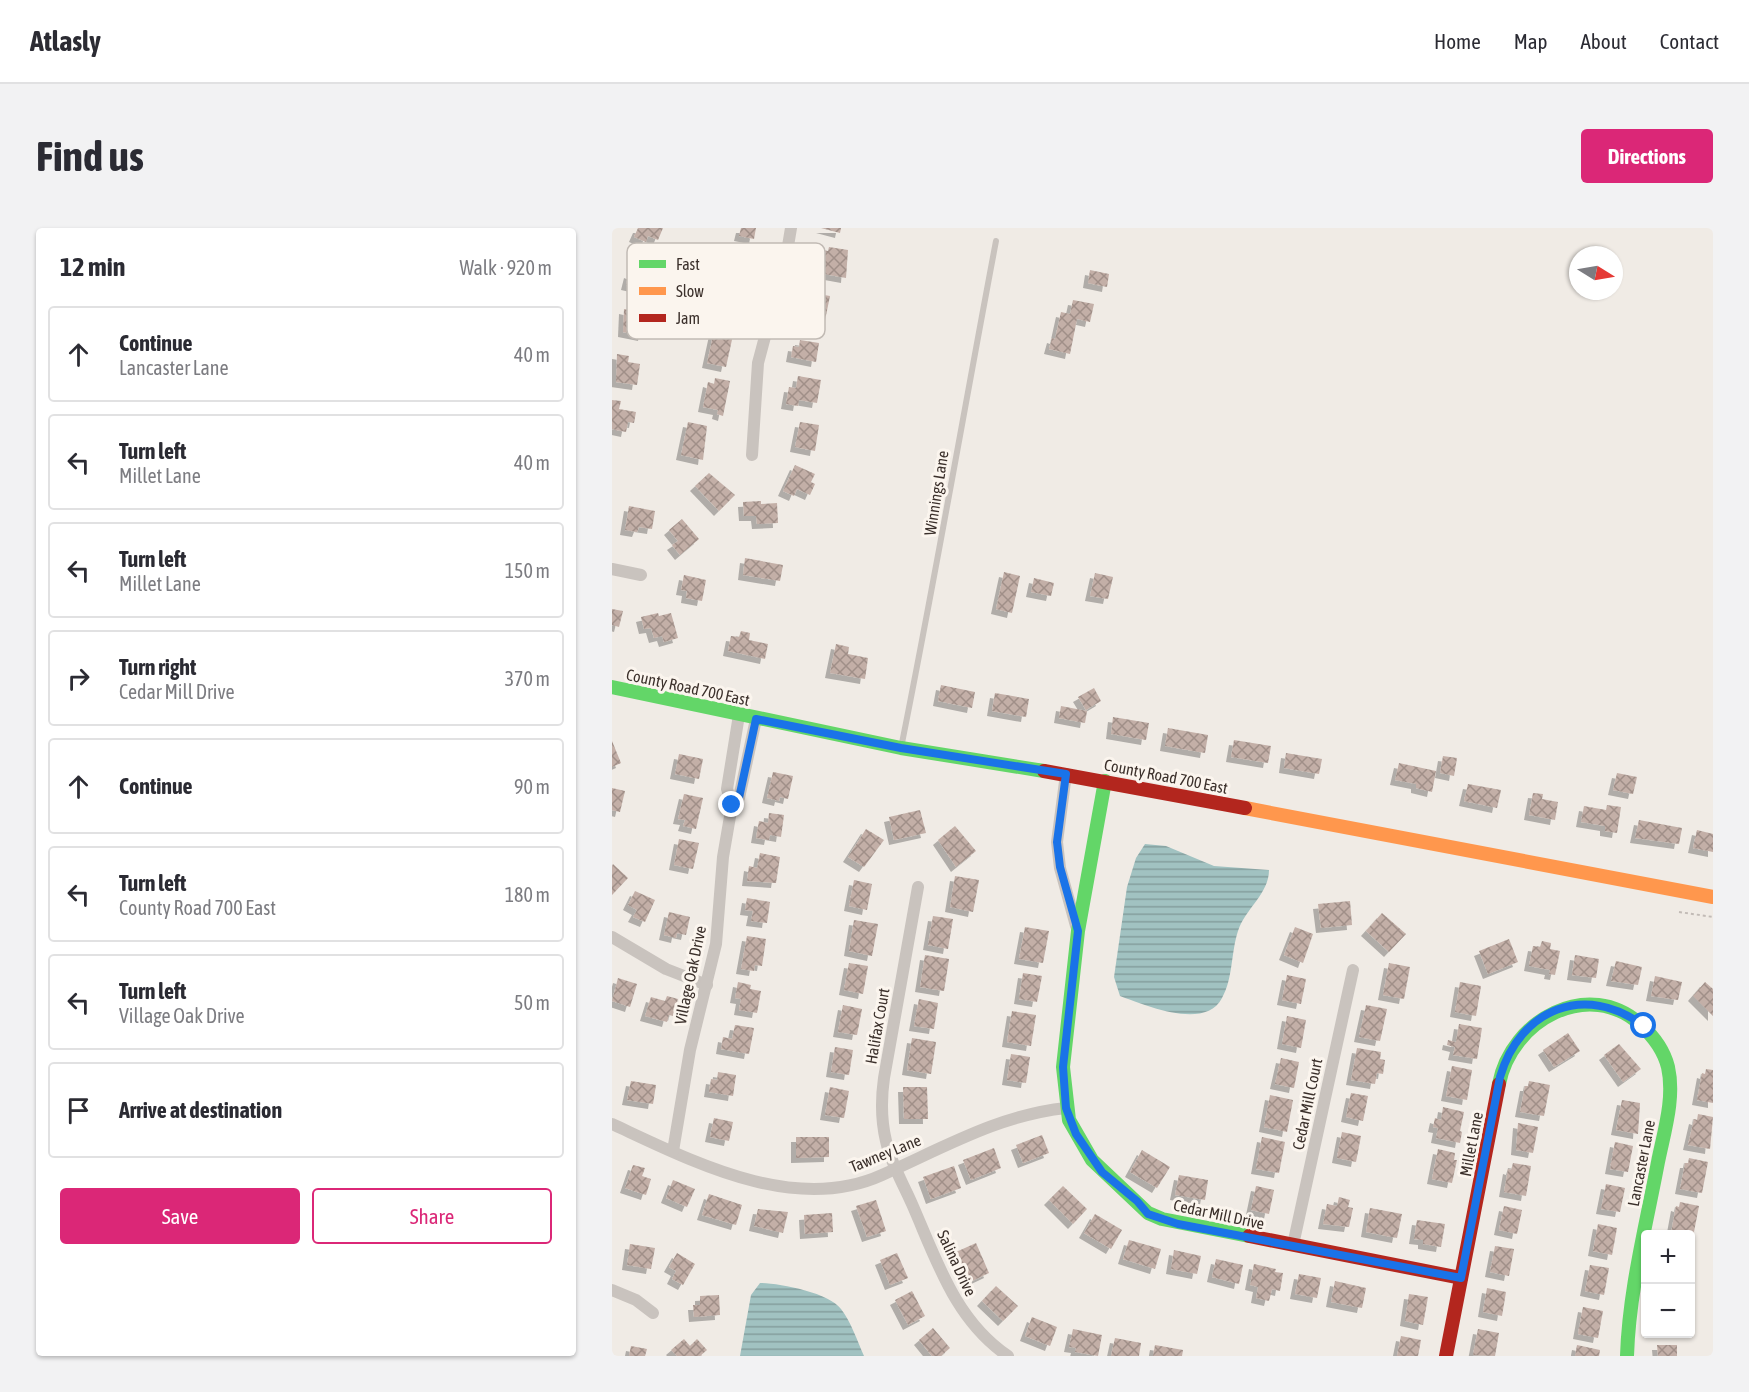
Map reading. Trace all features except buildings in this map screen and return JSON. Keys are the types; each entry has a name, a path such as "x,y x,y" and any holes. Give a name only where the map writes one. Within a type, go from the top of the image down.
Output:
{"street":[{"path":"788,243 791,228"},
{"path":"752,455 758,363 764,339"},
{"path":"612,569 641,575"},
{"name":"County Road 700 East","path":"612,687 901,748 1105,781 1713,897"},
{"name":"Village Oak Drive","path":"673,1151 690,1050 716,944 723,857 732,805 727,789 739,715"},
{"name":"Village Oak Drive","path":"732,805 739,798 756,719"},
{"path":"1066,774 1057,842 1060,867 1078,931"},
{"name":"Cedar Mill Drive","path":"1105,781 1078,931 1063,1067 1066,1108 1076,1134 1092,1160 1148,1214 1178,1224 1461,1278"},
{"name":"Halifax Court","path":"895,1169 884,1131 882,1091 918,887"},
{"path":"612,937 666,969 707,985"},
{"name":"Cedar Mill Court","path":"1293,1245 1353,970"},
{"name":"Millet Lane","path":"1446,1356 1500,1077 1509,1052 1529,1025 1551,1011 1578,1006 1605,1007"},
{"name":"Lancaster Lane","path":"1605,1007 1632,1017 1654,1036 1667,1062 1670,1076 1669,1105 1628,1318 1627,1356"},
{"name":"Tawney Lane","path":"612,1124 742,1178 806,1189 852,1185 895,1169 1005,1120 1066,1108"},
{"name":"Salina Drive","path":"895,1169 961,1311 988,1341 1008,1356"},
{"path":"612,1290 636,1300 653,1312"}],"lane":[{"name":"Winnings Lane","path":"901,748 939,561 963,408 996,241"}],"path":[{"path":"1679,912 1713,917"}],"water":[{"path":"1145,844 1166,846 1214,866 1269,870 1265,887 1238,931 1226,991 1214,1008 1202,1013 1174,1013 1120,996 1114,977 1127,887 1136,858"},
{"path":"760,1283 804,1290 835,1303 848,1320 864,1356 740,1356 751,1295"}],"traffic: fast":[{"path":"612,687 901,748 1044,771"},
{"path":"1105,781 1078,931 1063,1067 1069,1120 1092,1160 1148,1213 1162,1219 1249,1236"},
{"path":"1499,1084 1506,1061 1519,1041 1535,1025 1555,1012 1576,1006 1599,1005 1620,1011 1641,1025 1658,1044 1664,1055 1670,1079 1669,1103 1643,1234 1631,1307 1627,1356"}],"traffic: slow":[{"path":"1245,808 1713,897"}],"traffic: jam":[{"path":"1044,771 1245,808"},
{"path":"1446,1356 1499,1084"},
{"path":"1249,1236 1461,1278"}],"route":[{"path":"732,805 739,798 756,719 901,748 1066,774 1057,842 1060,867 1078,931 1062,1081 1066,1108 1069,1120 1083,1147 1102,1172 1137,1201 1148,1214 1178,1224 1461,1278 1500,1077 1509,1052 1518,1038 1529,1025 1539,1018 1564,1007 1591,1005 1605,1007 1632,1017 1644,1026"}]}
